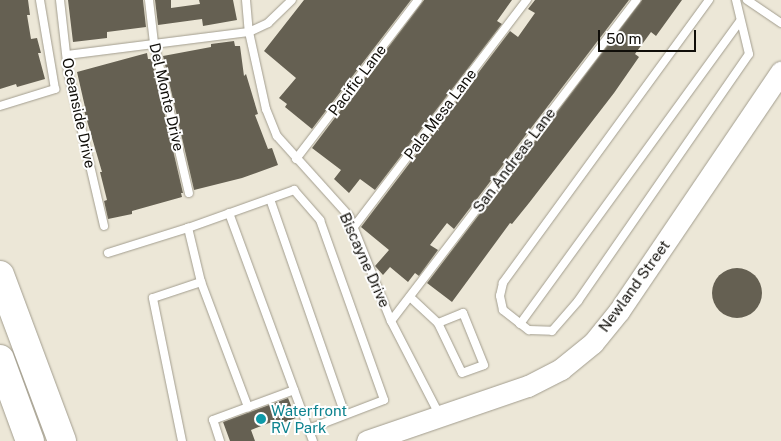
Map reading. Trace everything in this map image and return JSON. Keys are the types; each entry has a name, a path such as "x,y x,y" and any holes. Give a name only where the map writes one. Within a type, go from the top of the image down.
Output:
{"highway":[{"path":"0,274 62,441"},
{"path":"0,359 30,441"}],"street":[{"name":"Newland Street","path":"366,441 528,386 561,369 593,343 619,311 781,72"}],"lane":[{"path":"0,106 55,89 40,0"},
{"name":"Oceanside Drive","path":"60,0 68,72 104,226"},
{"name":"Del Monte Drive","path":"149,0 154,43 189,193"},
{"name":"Biscayne Drive","path":"246,0 249,32 266,109 277,136 296,160 340,205 353,228 391,321 440,417"},
{"path":"67,55 249,32 268,23 292,0"},
{"name":"Pacific Lane","path":"296,160 418,0"},
{"name":"Pala Mesa Lane","path":"353,228 527,0"},
{"name":"San Andreas Lane","path":"391,321 636,0"},
{"path":"709,0 503,283 500,296 503,310 529,330 552,331 578,301 749,54 736,0"},
{"path":"747,0 781,23"},
{"path":"520,324 740,21"},
{"path":"108,252 188,228 294,190 320,220 384,400 308,429"},
{"path":"270,199 345,414"},
{"path":"229,213 313,441"},
{"path":"188,228 201,282 248,407"},
{"path":"182,441 153,298 201,282"},
{"path":"410,297 438,322 462,373 484,364 463,313 438,322"},
{"path":"220,441 213,420 294,390"}],"building":[{"path":"0,0 28,0 30,15 27,15 31,39 37,38 41,53 38,53 45,79 17,87 16,84 0,89"},
{"path":"68,0 143,0 146,27 107,32 107,38 73,42"},
{"path":"155,0 171,0 171,8 200,4 199,0 233,0 237,20 203,26 202,19 158,25"},
{"path":"304,0 411,0 312,129 285,107 287,104 279,98 296,78 264,51"},
{"path":"424,0 512,0 497,21 502,24 375,190 360,179 349,193 334,179 341,170 312,148"},
{"path":"535,0 629,0 454,229 447,223 430,245 438,250 419,276 415,273 408,282 390,267 383,275 375,266 389,250 361,227 510,31 518,37 535,13 528,9"},
{"path":"642,0 682,0 656,36 651,32 635,54 639,57 614,93 529,203 512,224 510,223 452,302 427,283"},
{"path":"234,41 235,46 240,46 244,76 246,74 258,114 255,115 268,149 272,148 278,165 242,178 194,190 163,56 211,47 211,44"},
{"path":"147,53 148,59 152,59 183,193 181,193 182,197 132,211 132,214 108,219 104,201 107,200 100,172 102,172 83,107 85,107 77,72"},
{"path":"737,268 751,272 758,279 762,293 758,307 751,314 737,318 723,314 716,307 712,293 716,279 723,272"},
{"name":"Waterfront RV Park","path":"288,398 296,418 279,424 277,420 251,430 255,441 230,441 223,422"}],"place":[{"name":"Waterfront RV Park","path":"261,419"}]}
